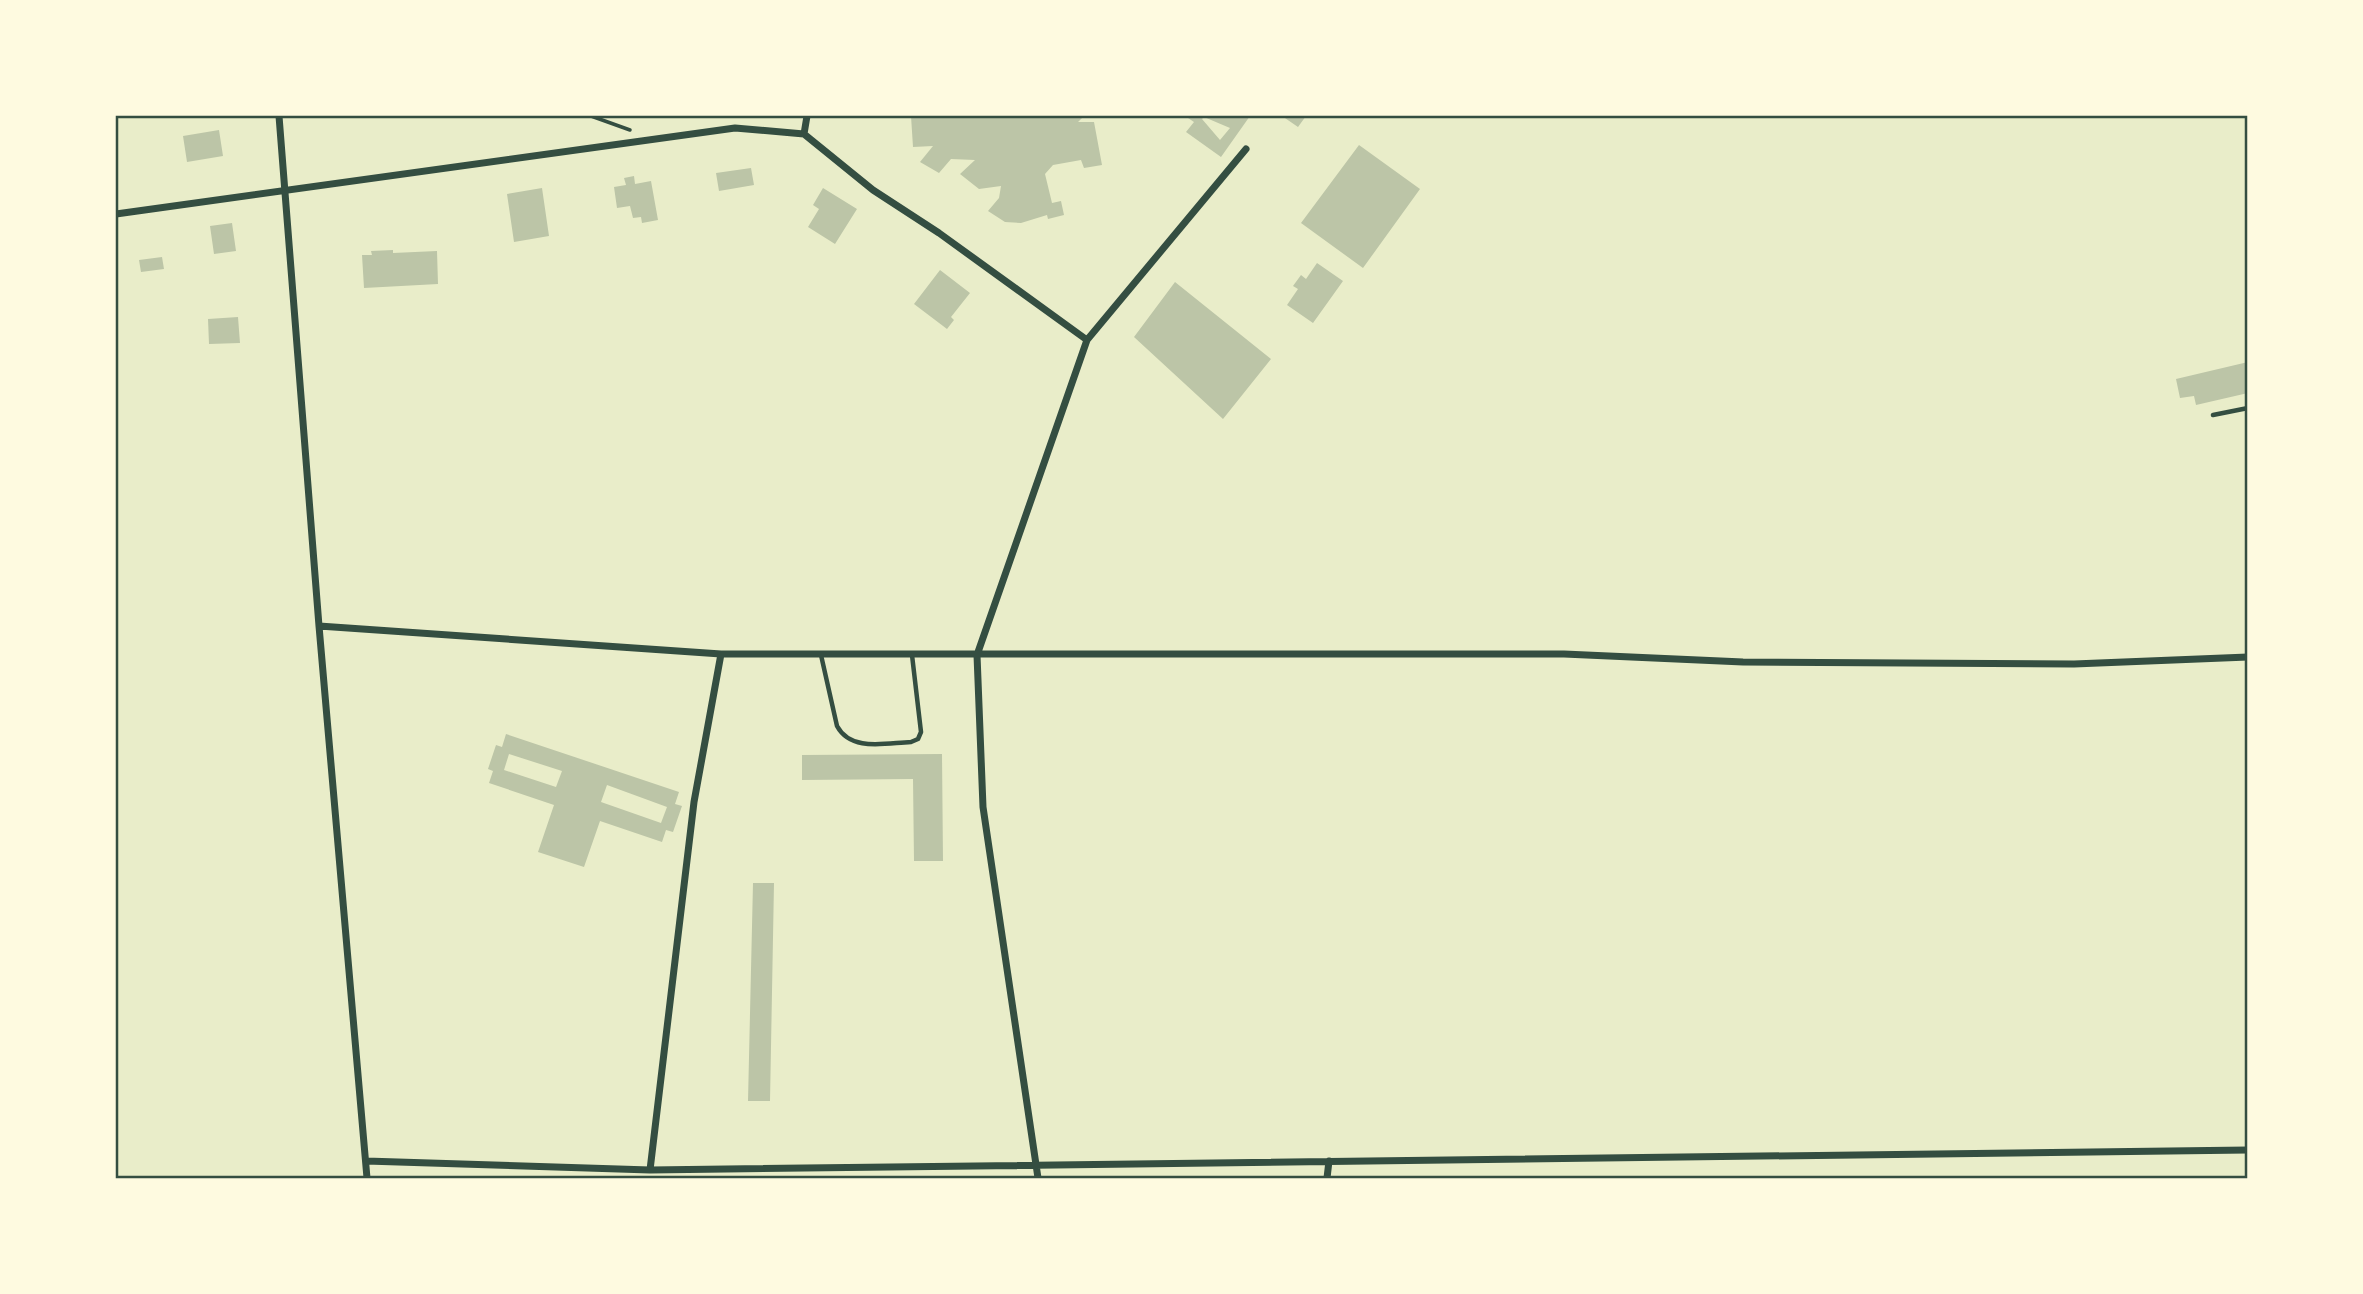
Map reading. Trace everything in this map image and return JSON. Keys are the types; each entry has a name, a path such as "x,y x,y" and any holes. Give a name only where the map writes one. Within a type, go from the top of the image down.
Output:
{"street":[{"path":"279,116 318,625 368,1178"},
{"path":"804,134 807,116"},
{"path":"116,214 735,128 804,134 873,190 939,233 1087,341"},
{"path":"1038,1178 1038,1163 983,807 977,655 1087,341 1245,149"},
{"path":"318,625 721,654 1564,654 1743,662 2060,664 2248,657"},
{"path":"650,1170 694,802 721,654"},
{"path":"366,1161 650,1170 1038,1163 2248,1150"},
{"path":"1328,1178 1329,1161"}],"lane":[{"path":"2214,415 2248,408"},
{"path":"821,655 837,726 843,736 859,744 911,742 918,739 921,732 912,655"}],"path":[{"path":"591,116 655,139"}],"building":[{"path":"911,116 1084,116 1078,122 1094,122 1102,165 1084,168 1081,160 1053,165 1045,174 1052,203 1061,201 1064,215 1048,219 1047,215 1021,223 1005,222 988,211 999,198 1001,186 979,189 960,174 975,160 951,159 939,173 920,162 933,146 913,147"},
{"path":"1185,116 1250,116 1221,157 1186,132 1194,122","holes":["1204,117 1230,128 1220,140 1202,119"]},
{"path":"1282,116 1306,116 1298,127"},
{"path":"219,130 223,156 187,162 183,136"},
{"path":"1359,145 1420,189 1363,268 1301,223"},
{"path":"751,168 754,185 719,191 716,173"},
{"path":"634,176 635,184 651,181 658,220 642,223 641,217 633,218 630,206 617,208 614,187 626,185 624,178"},
{"path":"542,188 549,236 514,242 507,194"},
{"path":"823,188 857,209 835,244 808,227 819,209 813,205"},
{"path":"232,223 236,251 214,254 210,226"},
{"path":"393,250 393,253 437,251 438,284 364,288 362,255 372,255 371,251"},
{"path":"162,257 164,269 141,272 139,260"},
{"path":"1317,263 1343,281 1313,323 1287,305 1298,289 1293,286 1301,275 1306,279"},
{"path":"940,270 970,293 951,317 954,320 947,329 914,304"},
{"path":"1175,282 1271,359 1223,419 1134,337"},
{"path":"238,317 240,343 209,344 208,319"},
{"path":"2248,362 2248,393 2196,405 2194,396 2180,398 2176,379"},
{"path":"506,734 679,792 675,804 682,806 673,832 666,830 662,842 600,821 584,867 538,852 554,805 489,783 493,771 488,769 496,745 502,747","holes":["509,754 562,771 556,787 504,770","607,785 667,807 661,823 601,802"]},
{"path":"942,754 943,861 914,861 913,779 802,780 802,755"},
{"path":"753,883 774,883 770,1101 748,1101"}]}
